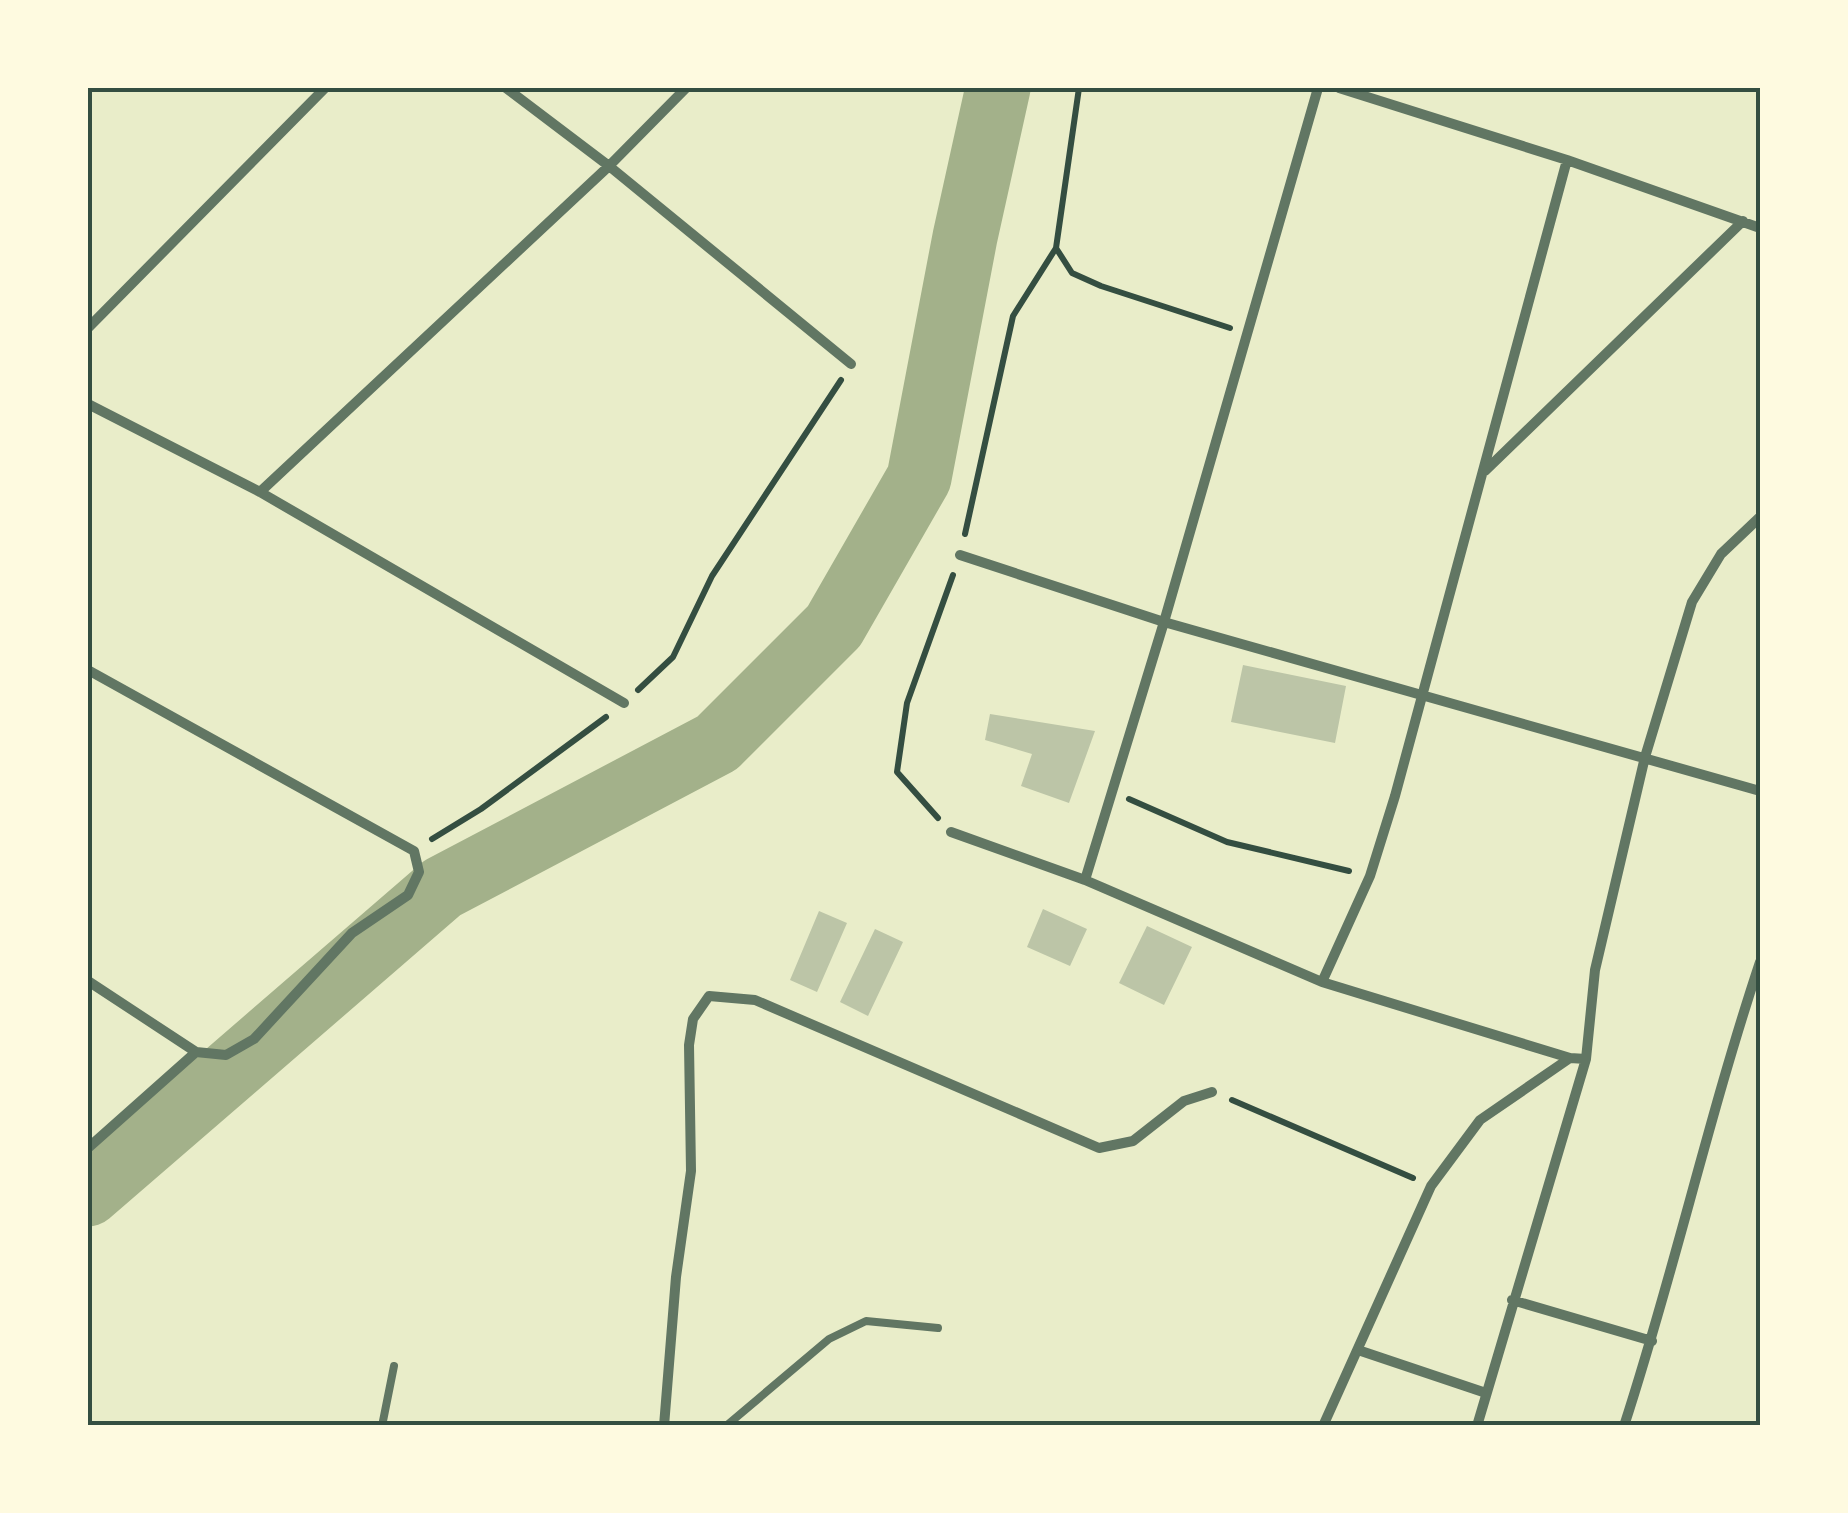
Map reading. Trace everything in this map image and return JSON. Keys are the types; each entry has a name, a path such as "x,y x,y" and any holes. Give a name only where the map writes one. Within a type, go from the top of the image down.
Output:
{"street":[{"path":"88,328 326,88"},
{"path":"506,88 609,166 850,364"},
{"path":"260,492 609,166 686,88"},
{"path":"1085,880 1318,88"},
{"path":"1339,88 1567,160 1760,228"},
{"path":"1322,982 1370,876 1424,697 1567,160"},
{"path":"1482,474 1743,221"},
{"path":"88,404 260,492 624,703"},
{"path":"1477,1426 1586,1059 1595,970 1645,757 1692,602 1721,554 1760,517"},
{"path":"960,555 1164,622 1760,791"},
{"path":"88,670 414,851 420,872 408,896 352,932 254,1039 226,1055 196,1052 88,981"},
{"path":"951,832 1085,880 1322,982 1570,1058 1586,1059"},
{"path":"1624,1426 1760,962"},
{"path":"664,1426 676,1277 691,1171 689,1045 693,1018 709,996 755,1000 1099,1148 1133,1141 1184,1101 1212,1092"},
{"path":"88,1148 196,1052"},
{"path":"1323,1426 1432,1186 1480,1120 1570,1058"},
{"path":"1512,1300 1652,1341"},
{"path":"1358,1350 1486,1393"}],"lane":[{"path":"726,1426 829,1339 866,1321 938,1328"},
{"path":"382,1426 394,1366"}],"path":[{"path":"1078,88 1056,248 1072,273 1100,286 1246,333"},
{"path":"414,851 481,809 624,703 673,657 712,576 850,364"},
{"path":"1112,792 1227,842 1370,876"},
{"path":"1212,1092 1432,1186"}],"building":[{"path":"1243,665 1346,686 1335,743 1231,722"},
{"path":"990,714 1095,731 1069,803 1021,786 1032,754 985,740"},
{"path":"1043,909 1087,929 1070,966 1027,947"},
{"path":"819,911 847,923 817,992 790,980"},
{"path":"1147,926 1192,947 1164,1005 1119,983"},
{"path":"875,929 903,942 868,1016 840,1002"}],"waterway":[{"path":"88,1194 442,888 717,743 834,626 919,478 998,88"}]}
